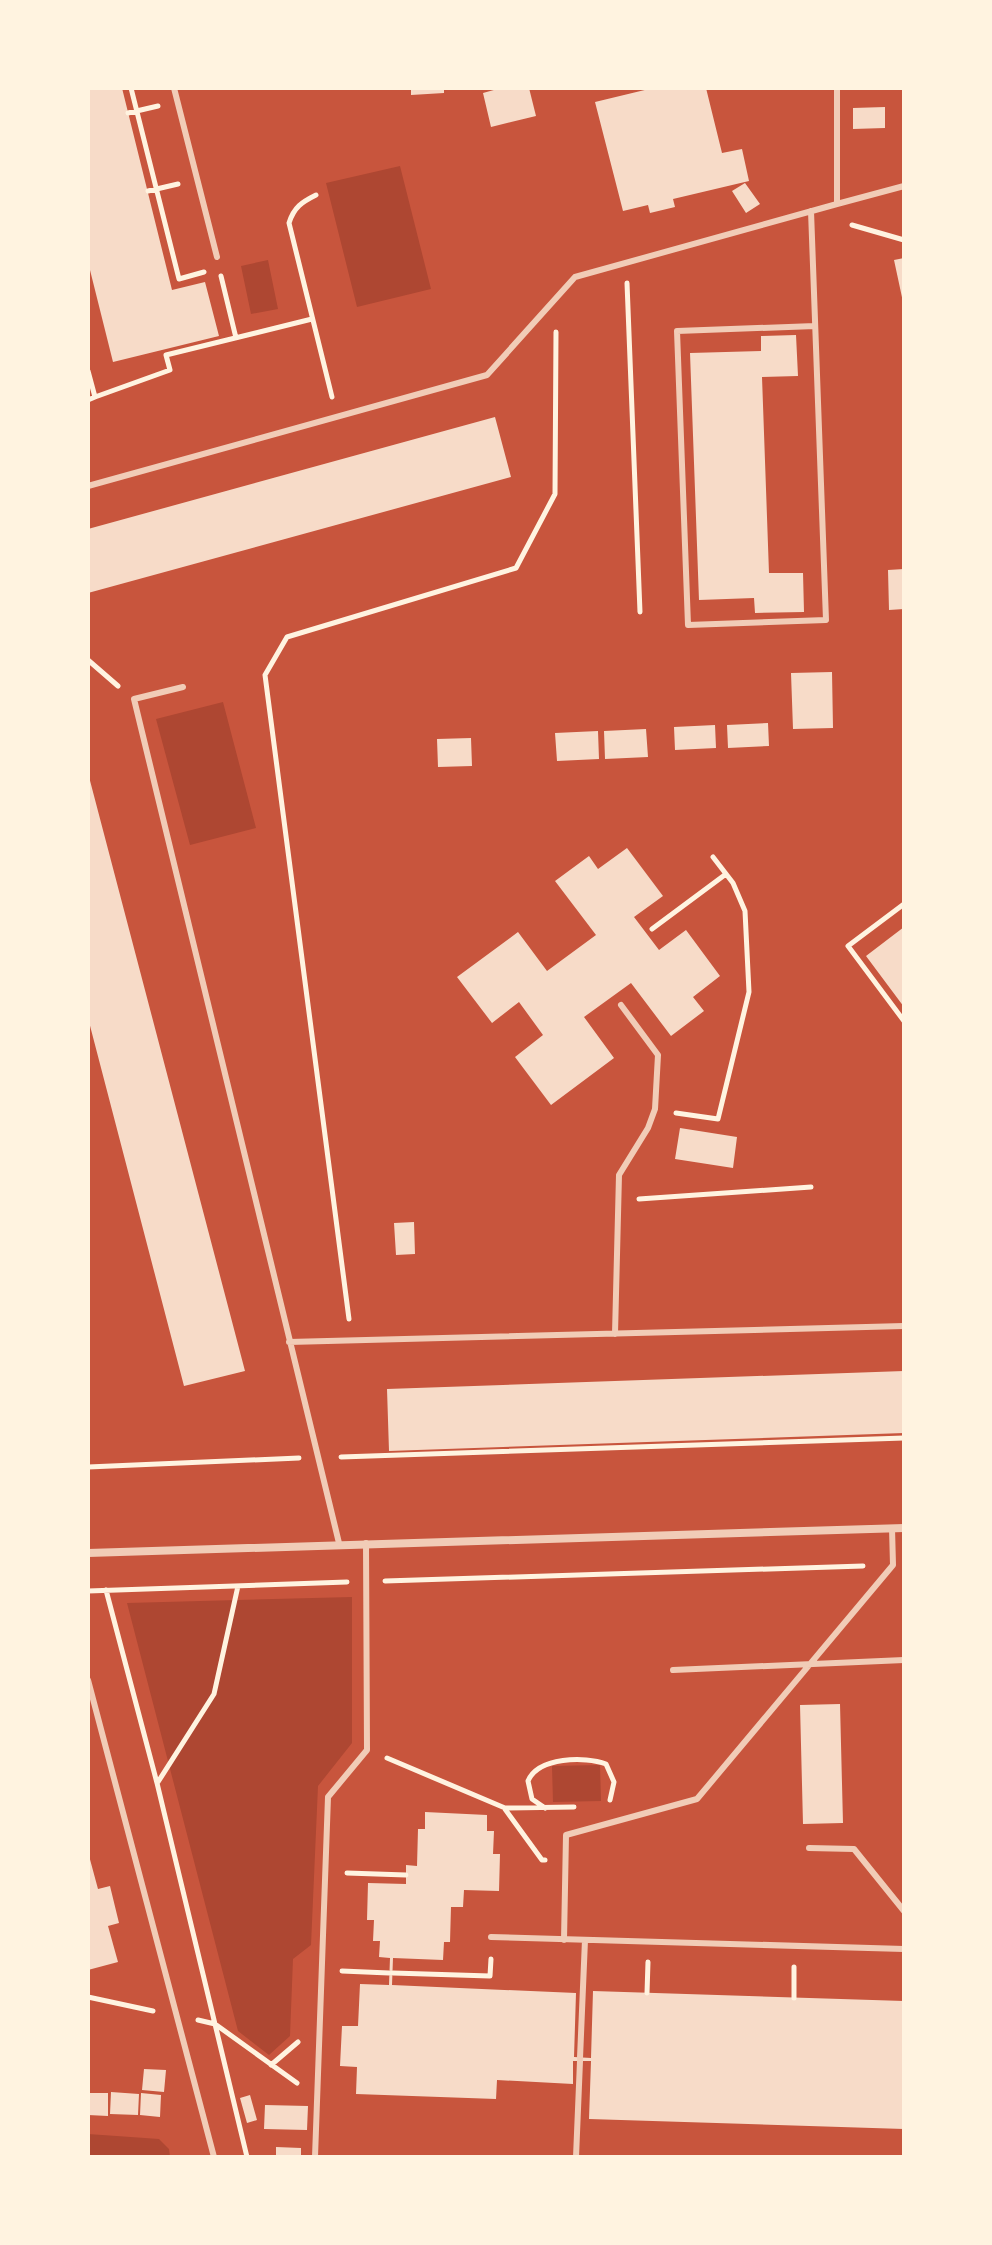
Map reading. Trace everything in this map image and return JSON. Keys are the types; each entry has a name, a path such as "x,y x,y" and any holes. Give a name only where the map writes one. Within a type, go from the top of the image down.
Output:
{"street":[{"path":"88,1553 904,1528"}],"lane":[{"path":"174,88 217,257"},
{"path":"837,88 837,204"},
{"path":"88,486 487,375 575,277 904,186"},
{"path":"811,211 826,620 688,625 677,331 815,326"},
{"path":"183,687 134,699 339,1543"},
{"path":"615,1334 619,1175 648,1128 655,1109 658,1055 621,1005"},
{"path":"289,1342 904,1326"},
{"path":"564,1940 566,1835 697,1799 893,1565 892,1528"},
{"path":"315,2157 328,1797 367,1750 366,1543"},
{"path":"673,1670 904,1660"},
{"path":"88,1680 214,2157"},
{"path":"809,1848 854,1849 904,1911"},
{"path":"491,1937 904,1949"},
{"path":"576,2157 585,1940"}],"path":[{"path":"131,88 179,279 219,268"},
{"path":"316,195 293,210 289,223 337,417"},
{"path":"811,211 904,240"},
{"path":"217,257 236,338"},
{"path":"627,262 640,612"},
{"path":"351,1341 265,675 287,637 516,568 555,494 556,299"},
{"path":"88,371 91,398 170,370 166,355 312,319"},
{"path":"88,660 134,699"},
{"path":"655,1109 718,1119 749,992 745,911 726,874 713,857"},
{"path":"652,929 726,874"},
{"path":"904,904 848,946 904,1021"},
{"path":"618,1200 811,1187"},
{"path":"88,1467 904,1438"},
{"path":"88,1591 893,1565"},
{"path":"157,1783 214,1694 238,1586"},
{"path":"106,1590 157,1783 247,2157"},
{"path":"367,1750 505,1808 585,1807"},
{"path":"545,1808 532,1799 528,1781 534,1770 552,1762 595,1761 606,1764 613,1776 614,1788 605,1805"},
{"path":"505,1808 542,1860 566,1860"},
{"path":"325,1872 406,1875"},
{"path":"321,1971 490,1976 491,1937"},
{"path":"647,1993 648,1956"},
{"path":"794,1959 794,1998"},
{"path":"88,1997 215,2024 317,2098"}],"shaded area":[{"path":"400,166 431,289 357,307 326,183"},
{"path":"268,260 278,309 251,314 241,266"},
{"path":"223,702 256,828 190,845 156,719"},
{"path":"352,1597 352,1743 318,1786 311,1945 293,1959 290,2036 269,2055 238,2031 127,1603"},
{"path":"600,1765 601,1801 553,1802 552,1766"},
{"path":"88,2134 159,2139 169,2149 170,2157 88,2157"}],"building":[{"path":"88,88 122,88 172,290 205,282 219,336 113,362 88,262"},
{"path":"411,88 444,88 444,93 411,95"},
{"path":"501,88 529,88 536,116 491,127 483,93"},
{"path":"653,88 706,88 722,153 742,149 749,181 673,199 675,207 650,213 648,205 623,211 595,102"},
{"path":"885,107 885,128 853,129 853,108"},
{"path":"745,183 760,204 746,213 732,191"},
{"path":"904,258 904,302 903,302 894,260"},
{"path":"796,335 798,376 762,377 769,573 803,573 804,612 755,613 754,598 699,600 690,353 761,351 761,336"},
{"path":"495,417 511,477 88,593 88,529"},
{"path":"904,569 904,609 889,610 888,570"},
{"path":"832,672 833,728 793,729 791,673"},
{"path":"768,723 769,746 728,748 727,725"},
{"path":"715,725 716,748 675,750 674,727"},
{"path":"646,729 648,757 605,759 604,731"},
{"path":"598,731 599,759 557,761 555,733"},
{"path":"471,738 472,766 438,767 437,739"},
{"path":"88,773 245,1371 184,1386 88,1018"},
{"path":"627,848 663,896 634,917 659,950 686,930 720,976 693,997 704,1011 671,1036 631,983 584,1017 614,1058 551,1105 515,1057 543,1035 519,1002 492,1023 457,977 518,932 547,971 596,935 555,881 589,856 598,869"},
{"path":"904,927 904,1007 866,956"},
{"path":"680,1128 737,1137 733,1168 675,1159"},
{"path":"414,1222 415,1254 396,1255 394,1223"},
{"path":"904,1371 904,1433 389,1451 387,1389"},
{"path":"840,1704 843,1823 803,1824 800,1705"},
{"path":"425,1812 487,1815 487,1831 494,1831 493,1854 500,1854 499,1891 464,1890 463,1907 451,1907 450,1942 444,1942 443,1960 393,1958 392,1985 576,1993 574,2057 591,2058 593,1991 904,2001 904,2129 589,2119 591,2061 573,2061 573,2084 497,2080 496,2099 356,2094 357,2067 340,2066 342,2026 358,2026 360,1984 389,1985 390,1958 379,1957 380,1941 373,1941 374,1920 367,1920 368,1883 406,1884 406,1865 417,1866 418,1829 425,1829"},
{"path":"88,1852 98,1889 110,1886 119,1923 108,1926 118,1962 88,1970"},
{"path":"144,2069 166,2070 164,2092 142,2090"},
{"path":"111,2092 139,2094 138,2115 110,2114"},
{"path":"88,2093 108,2093 108,2116 88,2115"},
{"path":"141,2093 161,2095 160,2117 140,2115"},
{"path":"250,2095 257,2120 247,2123 240,2098"},
{"path":"265,2105 308,2106 307,2130 264,2129"},
{"path":"276,2147 301,2148 301,2157 276,2157"}]}
